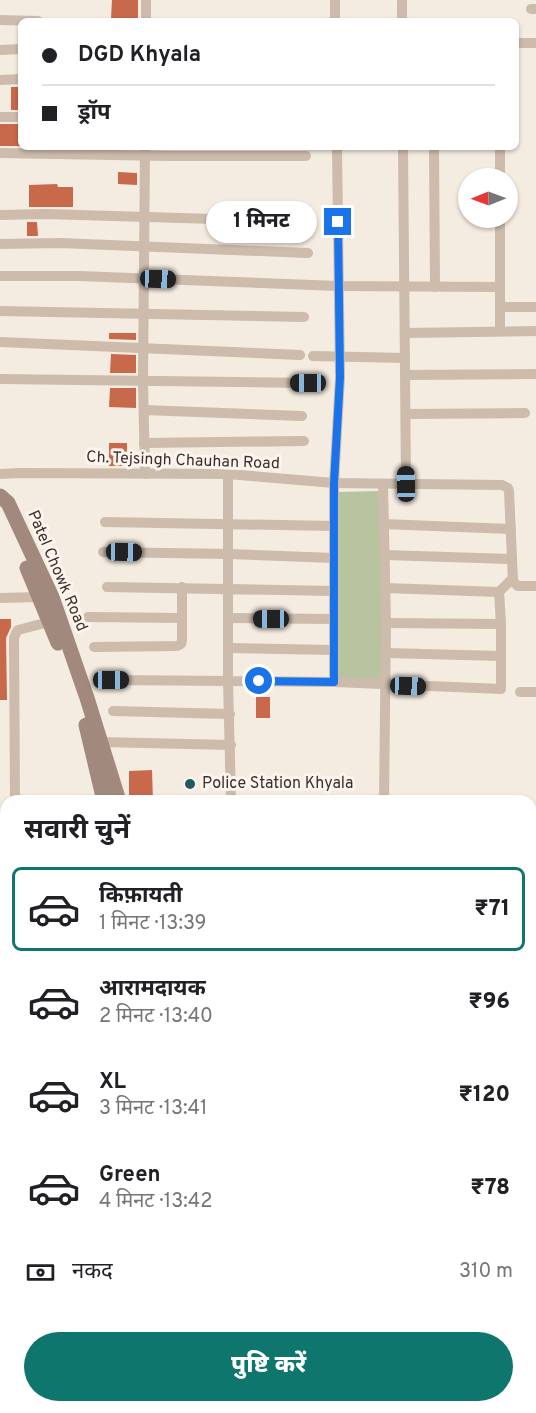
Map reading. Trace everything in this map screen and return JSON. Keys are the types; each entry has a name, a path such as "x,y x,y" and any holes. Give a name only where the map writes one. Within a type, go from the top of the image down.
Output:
{"street":[{"path":"146,0 146,18"},
{"path":"335,0 335,18"},
{"path":"402,0 402,18"},
{"path":"0,20 18,20"},
{"path":"519,44 536,43"},
{"path":"0,50 18,49"},
{"path":"0,80 18,79"},
{"path":"0,117 18,117"},
{"path":"334,682 334,483 340,377 337,150"},
{"path":"403,150 406,484"},
{"path":"434,150 435,287"},
{"path":"500,150 500,168"},
{"path":"0,153 145,151 306,156"},
{"path":"145,151 143,349 145,474"},
{"path":"0,214 310,222"},
{"path":"500,228 500,331"},
{"path":"0,244 60,243 308,253"},
{"path":"0,276 79,276 338,286 500,287"},
{"path":"500,307 536,307"},
{"path":"0,311 303,317"},
{"path":"405,333 536,331"},
{"path":"0,342 300,356"},
{"path":"313,356 405,358"},
{"path":"405,375 536,374"},
{"path":"0,379 308,383"},
{"path":"144,410 302,416"},
{"path":"406,414 525,414"},
{"path":"144,443 304,441"},
{"name":"Ch. Tejsingh Chauhan Road","path":"0,474 228,474 334,483 502,485 508,488 511,529"},
{"path":"228,474 228,681 231,795"},
{"path":"383,484 386,623 384,795"},
{"name":"Patel Chowk Road","path":"0,496 8,503 52,597 117,795"},
{"name":"Patel Chowk Road","path":"0,510 40,597 80,699 103,795"},
{"path":"105,522 334,526"},
{"path":"383,524 511,529 513,582 516,585 536,586"},
{"path":"103,552 334,558"},
{"path":"384,555 512,559"},
{"path":"385,588 499,592 513,578"},
{"path":"107,587 334,591"},
{"path":"94,647 177,646 181,644 182,587"},
{"path":"111,680 334,682 501,689 499,592"},
{"path":"0,598 40,597"},
{"path":"88,617 182,618"},
{"path":"228,618 334,619"},
{"path":"15,795 14,638 18,630 49,622"},
{"path":"386,623 501,624"},
{"path":"228,648 334,650"},
{"path":"386,653 501,656"},
{"path":"520,692 536,693"},
{"path":"112,711 230,714"},
{"path":"101,742 231,745"}],"green space":[{"path":"383,491 387,680 339,680 335,492"}],"building":[{"path":"112,0 138,0 138,18 111,18"},
{"path":"11,87 18,87 18,110 11,110"},
{"path":"0,124 18,124 18,146 0,146"},
{"path":"118,172 137,173 137,185 118,184"},
{"path":"57,184 58,187 73,187 73,207 29,207 29,185"},
{"path":"27,222 37,222 38,236 27,236"},
{"path":"109,333 136,333 136,340 109,339"},
{"path":"111,354 136,355 136,373 110,373"},
{"path":"110,388 136,388 136,408 109,407"},
{"path":"109,443 127,443 127,466 109,466"},
{"path":"0,619 11,619 11,627 6,638 7,700 0,700"},
{"path":"256,697 270,697 270,718 256,718"},
{"path":"152,770 153,795 129,795 129,771"}],"place":[{"name":"Police Station Khyala","path":"190,784"}],"route":[{"path":"259,681 334,682 334,483 340,377 338,222"}]}
